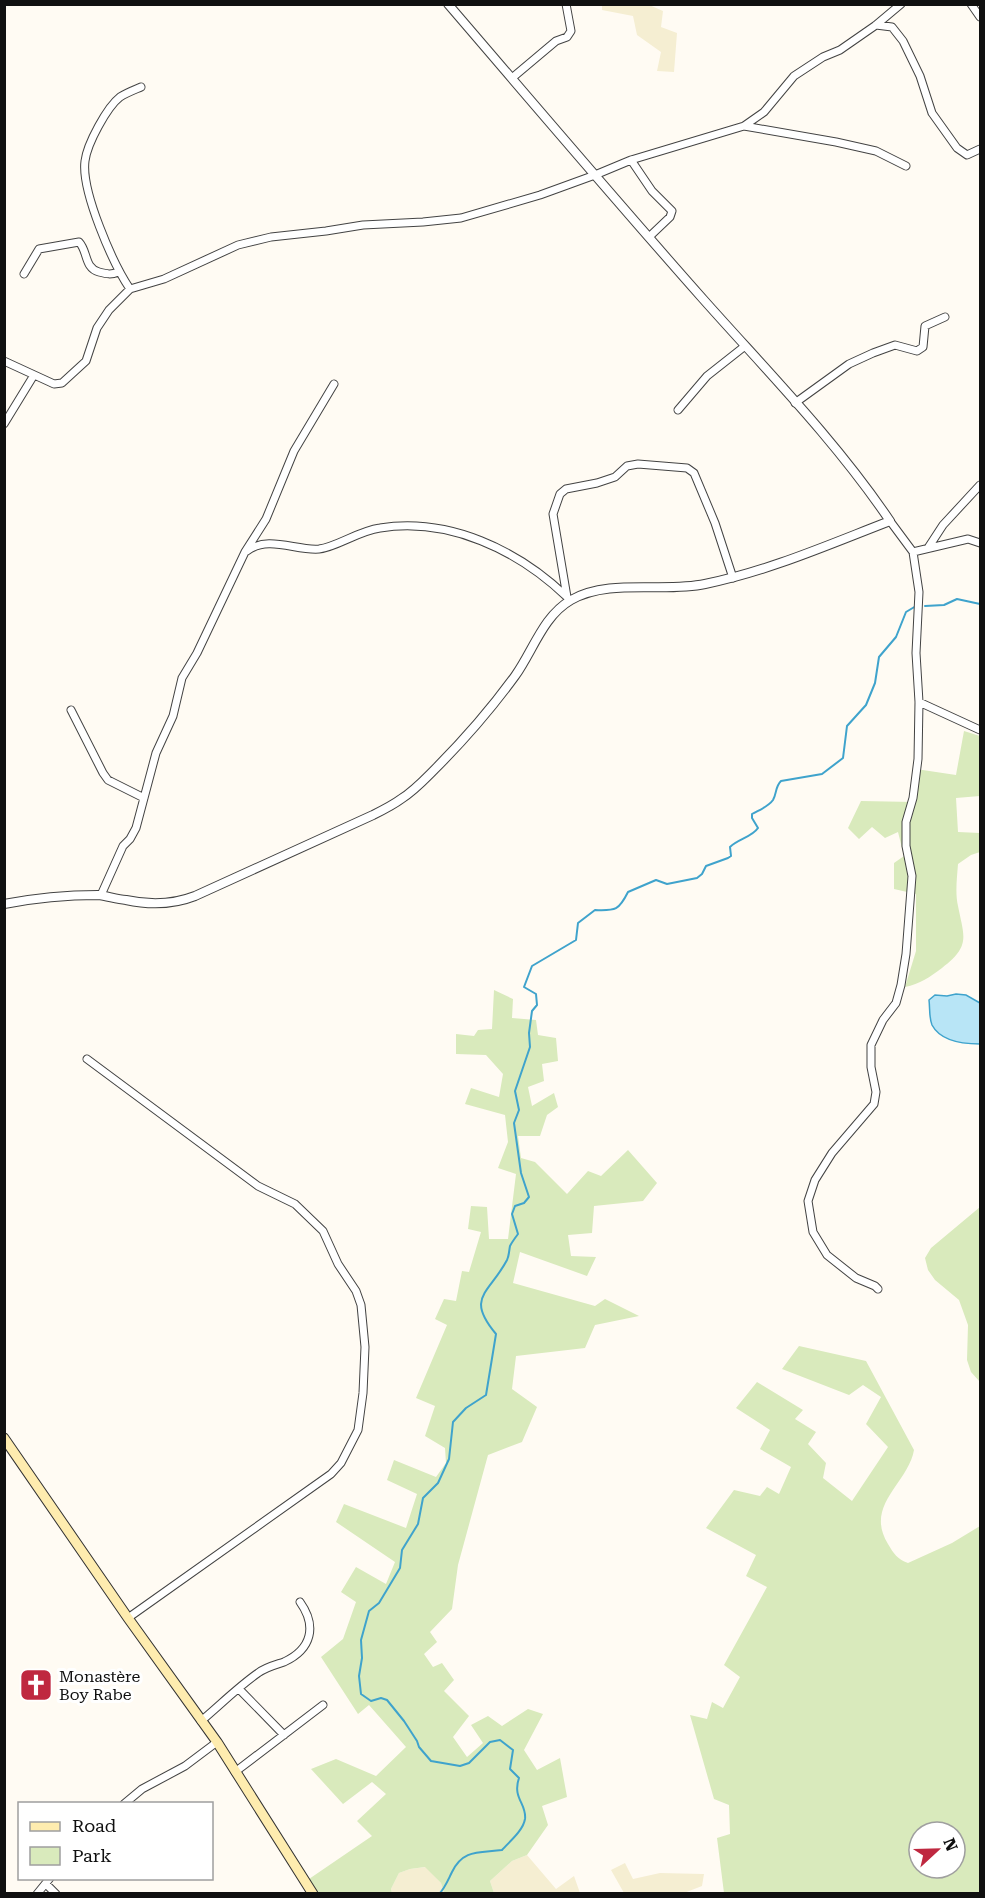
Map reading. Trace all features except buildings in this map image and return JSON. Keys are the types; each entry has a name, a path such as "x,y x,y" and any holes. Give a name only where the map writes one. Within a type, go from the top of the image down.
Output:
{"main road":[{"path":"4,1438 217,1742 313,1893"}],"street":[{"path":"448,4 870,491 913,552 919,592 916,653 919,702 918,759 913,798 906,822 906,846 912,876 906,954 901,985 896,1003 883,1020 871,1045 871,1066 876,1092 874,1104 832,1153 815,1180 808,1201 813,1232 827,1255 856,1278 875,1286 878,1290"},
{"path":"512,78 556,41 567,37 571,31 566,4"},
{"path":"4,361 54,384 62,383 87,361 97,328 109,310 130,289 164,279 238,245 271,237 363,225 461,218 540,195 631,160 744,126 764,112 794,76 823,57 840,50 901,4"},
{"path":"971,4 981,17"},
{"path":"876,25 892,27 903,40 920,76 932,113 957,148 967,155 981,149"},
{"path":"130,289 118,272 95,212 87,181 85,161 91,139 110,108 119,98 141,87"},
{"path":"744,126 876,151 906,166"},
{"path":"631,160 652,191 672,211 670,217 648,237"},
{"path":"24,274 39,249 79,242 94,271 110,274 118,272"},
{"path":"795,403 849,364 873,353 895,345 917,351 923,347 925,326 945,317"},
{"path":"678,410 707,376 745,346"},
{"path":"4,424 34,375"},
{"path":"101,895 123,846 136,828 156,753 173,716 182,678 198,653 245,552 266,519 294,451 334,384"},
{"path":"568,598 554,514 560,494 566,489 615,477 627,465 687,468 694,473 715,523 733,578"},
{"path":"928,548 943,525 981,485"},
{"path":"4,904 101,895 147,903 181,902 399,801 469,734 516,675 555,612 568,598 603,590 701,585 733,578 890,521"},
{"path":"245,552 251,548 268,544 318,549 371,530 424,526 450,530 501,549 546,577 568,598"},
{"path":"913,552 968,539 981,543"},
{"path":"919,702 981,730"},
{"path":"71,710 108,780 144,798"},
{"path":"87,1059 258,1186 295,1204 323,1231 338,1264 356,1291 362,1305 365,1347 363,1393 358,1430 341,1463 330,1474 128,1618"},
{"path":"201,1721 264,1669 291,1658 304,1647 309,1634 310,1621 308,1613 300,1602"},
{"path":"239,1689 284,1735"},
{"path":"235,1772 323,1705"},
{"path":"125,1802 142,1789 185,1766 217,1742"},
{"path":"37,1893 48,1881 56,1893"}],"shaded area":[{"path":"647,4 663,11 661,27 677,33 674,72 657,71 661,52 637,35 633,16 602,10 602,5"},
{"path":"527,1855 556,1889 574,1876 580,1893 494,1893 490,1881 512,1861"},
{"path":"625,1863 633,1879 660,1873 704,1874 702,1886 684,1893 624,1893 611,1870"},
{"path":"426,1867 441,1883 444,1893 392,1893 391,1889 399,1873"}],"green space":[{"path":"964,731 980,736 980,796 956,798 958,832 980,833 980,852 958,864 956,885 963,940 958,953 942,968 925,980 905,987 916,951 916,894 894,889 894,863 904,856 898,832 885,838 872,827 859,839 848,828 861,801 914,802 916,769 956,775"},
{"path":"494,990 513,999 512,1018 536,1020 538,1035 556,1038 558,1061 542,1064 544,1081 528,1087 532,1106 554,1093 558,1107 547,1115 540,1136 518,1136 521,1158 535,1162 567,1194 588,1171 601,1176 628,1150 657,1183 643,1201 594,1206 592,1233 568,1235 571,1256 596,1257 587,1276 520,1252 513,1283 595,1306 605,1299 639,1316 595,1325 585,1348 516,1356 512,1389 537,1407 522,1442 488,1455 458,1565 452,1609 430,1632 437,1642 424,1654 433,1667 442,1663 454,1680 444,1691 469,1716 453,1737 467,1757 483,1743 471,1725 488,1716 502,1726 528,1709 543,1714 524,1750 537,1770 560,1758 567,1797 542,1806 548,1825 527,1855 512,1861 490,1881 494,1893 444,1893 441,1883 425,1867 399,1873 391,1889 392,1893 314,1893 309,1879 372,1836 357,1821 386,1794 372,1782 343,1804 311,1769 336,1759 376,1776 406,1747 369,1705 358,1714 321,1657 343,1639 356,1602 341,1592 356,1567 386,1584 395,1562 336,1522 344,1504 406,1528 417,1494 387,1480 394,1460 436,1477 446,1463 445,1448 425,1436 435,1406 416,1398 447,1325 435,1319 444,1299 456,1301 462,1271 469,1272 481,1232 468,1229 471,1206 487,1207 489,1239 508,1239 516,1174 498,1168 508,1142 505,1115 465,1104 471,1088 499,1097 503,1074 486,1055 456,1054 456,1034 474,1036 478,1030 492,1029"},
{"path":"980,1207 980,1382 971,1372 967,1360 968,1325 959,1300 935,1280 928,1270 925,1258 931,1248"},
{"path":"799,1346 866,1361 914,1450 904,1474 884,1506 881,1518 882,1530 898,1558 908,1563 952,1543 980,1526 980,1893 724,1893 717,1838 730,1834 729,1805 714,1799 690,1715 707,1719 712,1702 723,1708 740,1677 724,1665 767,1587 746,1576 756,1555 706,1528 734,1490 760,1496 767,1487 779,1494 791,1467 760,1449 770,1430 736,1408 757,1382 803,1410 795,1419 816,1432 808,1444 826,1463 823,1478 852,1501 888,1447 866,1424 881,1397 863,1385 849,1395 782,1369"}],"water":[{"path":"935,995 966,995 980,1003 980,1044 947,1038 936,1031 932,1025 929,1000"}],"waterway":[{"path":"925,606 944,605 957,599 980,604"},
{"path":"439,1894 461,1859 479,1852 502,1850 522,1828 525,1814 517,1791 519,1778 510,1769 513,1750 500,1740 490,1742 469,1763 460,1766 431,1761 387,1700 381,1698 371,1701 361,1694 359,1676 362,1658 361,1640 369,1611 379,1603 400,1568 402,1550 418,1524 423,1498 438,1483 449,1459 453,1422 466,1408 486,1395 496,1334 482,1312 481,1303 487,1289 507,1260 510,1246 518,1234 512,1214 515,1206 524,1203 529,1197 521,1173 514,1123 519,1110 515,1091 530,1047 532,1011 537,1005 536,994 524,987 532,966 576,940 578,923 595,910 616,908 628,892 656,880 667,884 697,878 706,866 731,856 730,847 758,828 752,814 771,802 781,781 822,774 843,758 847,726 866,705 875,683 879,657 896,637 906,612 916,606"}],"place":[{"name":"Monastère Boy Rabe","path":"36,1685"}]}
